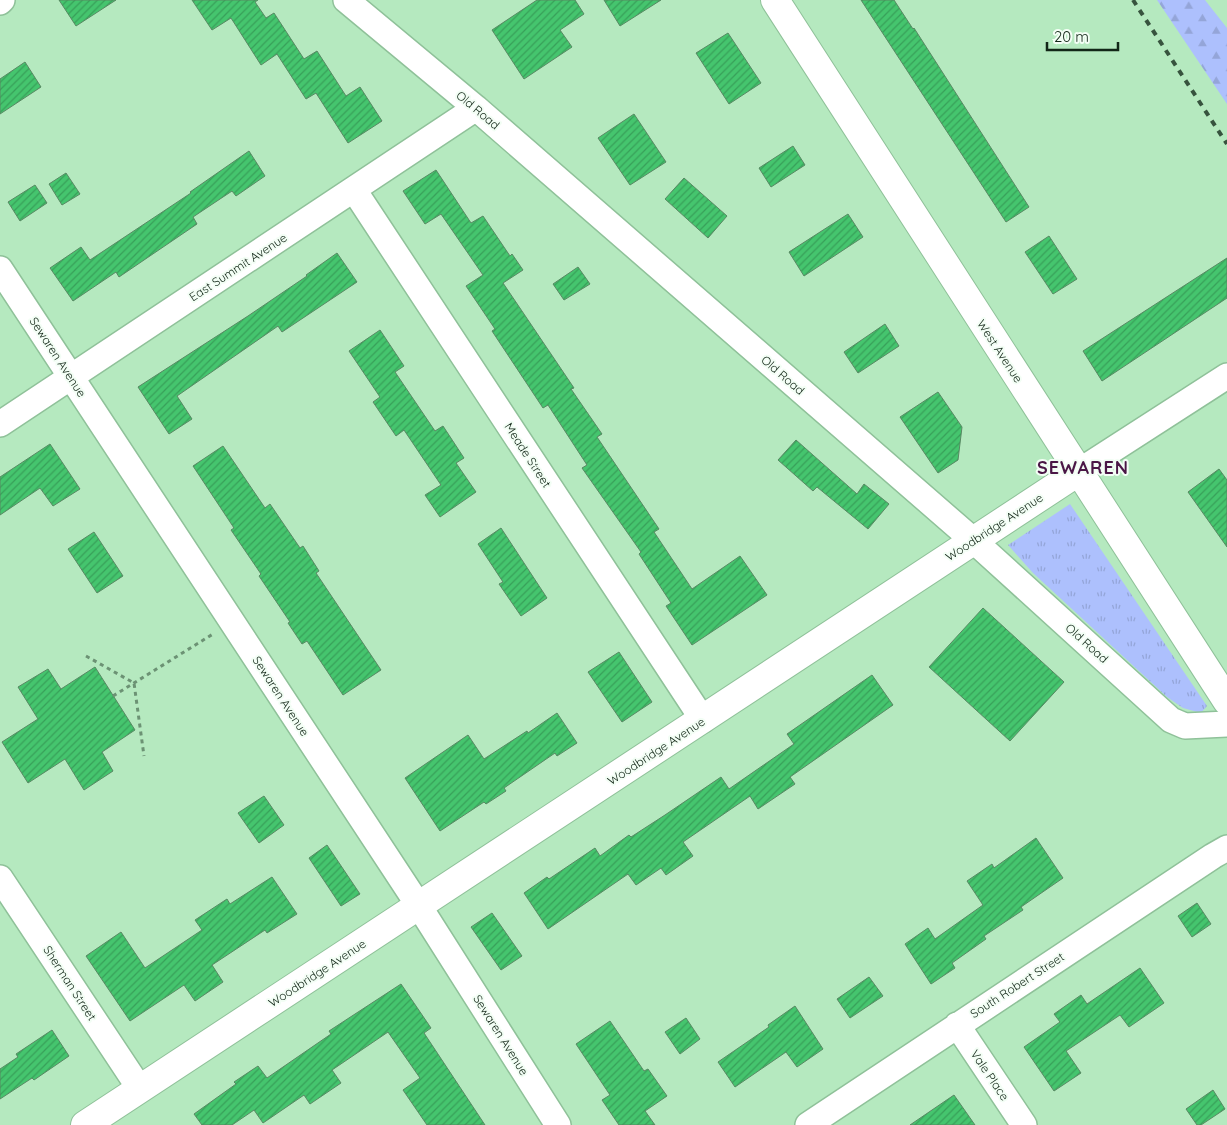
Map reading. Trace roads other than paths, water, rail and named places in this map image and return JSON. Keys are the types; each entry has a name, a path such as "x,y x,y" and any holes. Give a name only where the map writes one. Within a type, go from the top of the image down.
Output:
{"street":[{"name":"Old Road","path":"346,0 476,108 974,541 1171,720 1185,726 1227,724"},
{"name":"West Avenue","path":"775,0 1227,701"},
{"name":"East Summit Avenue","path":"0,424 476,108"},
{"name":"Meade Street","path":"354,190 703,720"},
{"name":"Sewaren Avenue","path":"0,269 419,906 558,1125"},
{"name":"Woodbridge Avenue","path":"85,1125 1227,376"},
{"name":"South Robert Street","path":"808,1125 1227,848"},
{"name":"Sherman Street","path":"0,878 140,1089"},
{"name":"Vale Place","path":"957,1025 1024,1125"}],"railway":[{"path":"1133,0 1227,144"}],"district":[{"name":"SEWAREN","path":"1083,467"}]}
